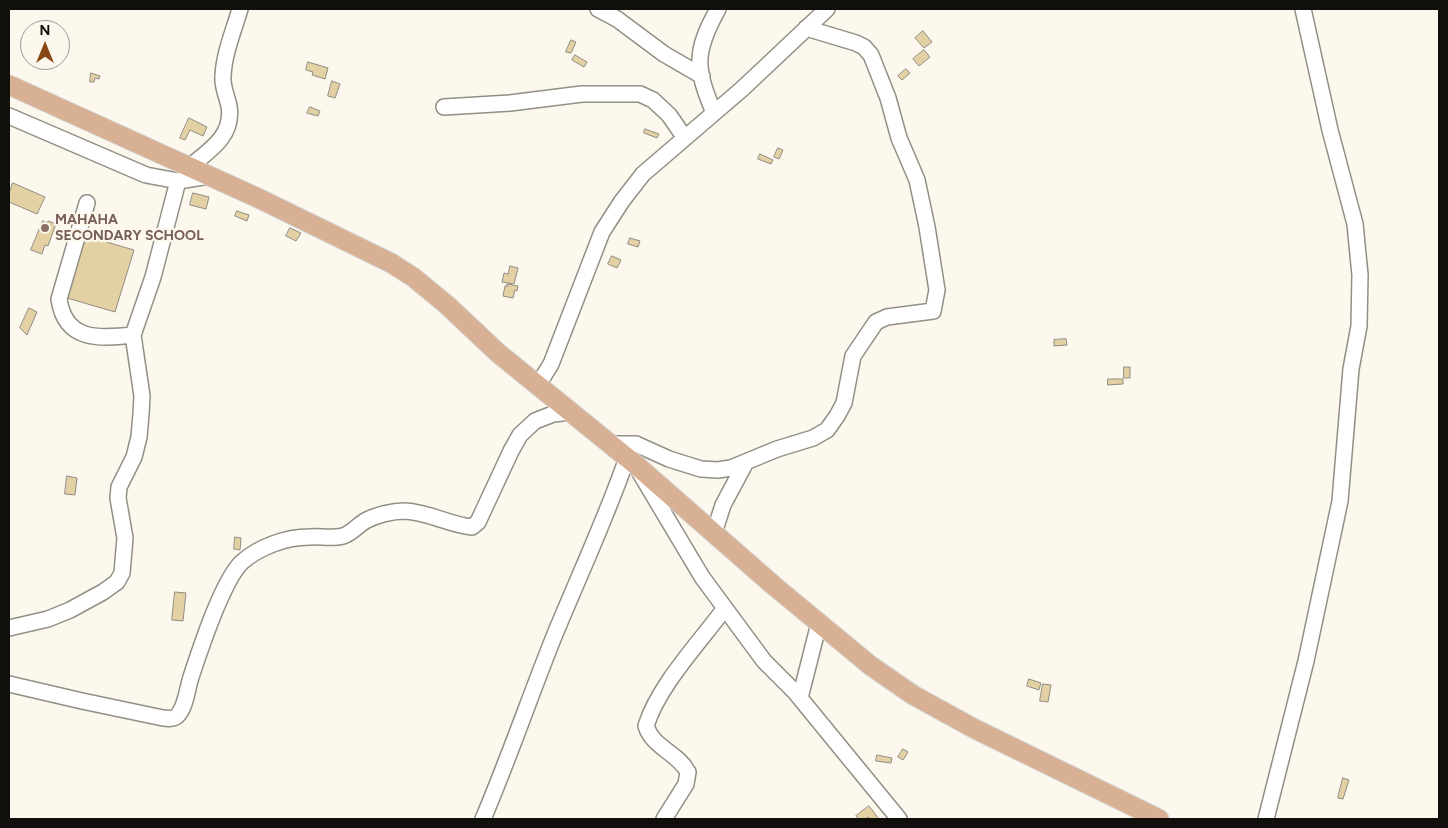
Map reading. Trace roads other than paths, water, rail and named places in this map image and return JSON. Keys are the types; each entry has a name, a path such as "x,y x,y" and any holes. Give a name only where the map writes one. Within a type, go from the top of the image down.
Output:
{"main road":[{"path":"9,85 184,174 209,176 315,224 391,263 413,277 447,305 498,353 631,461 870,666 913,695 975,729 1159,819"}],"street":[{"path":"9,628 42,621 70,610 103,592 117,582 122,573 125,538 118,498 119,487 134,457 139,437 142,396 132,335 153,277 184,174 216,145 229,126 230,113 223,77 240,9"},
{"path":"598,9 617,19 664,54 702,76"},
{"path":"714,113 705,91 700,67 701,45 707,28 718,9"},
{"path":"538,385 551,364 602,232 622,201 643,174 742,89 827,9"},
{"path":"1266,819 1306,660 1340,501 1351,369 1359,326 1360,275 1355,224 1330,130 1303,9"},
{"path":"610,444 636,444 669,459 701,469 718,470 731,468 777,449 813,438 827,430 844,403 853,356 876,322 887,317 931,312 933,310 937,298 937,290 917,180 900,138 888,98 870,56 864,46 806,28"},
{"path":"444,107 510,103 582,94 640,94 652,100 669,115 686,138"},
{"path":"9,116 146,175 184,174"},
{"path":"87,203 59,300 61,313 69,326 80,333 105,337 132,335"},
{"path":"9,684 163,718 175,718 178,716 184,702 193,671 220,599 242,563 264,548 290,539 309,536 331,538 344,536 354,531 363,522 376,516 404,511 418,512 472,527 478,522 520,435 535,421 553,414 572,412"},
{"path":"631,461 702,577 764,661 800,698 899,819"},
{"path":"483,819 533,689 606,514 631,461"},
{"path":"714,533 723,505 746,462"},
{"path":"664,819 686,784 688,772 684,764 674,755 654,742 648,734 646,726 656,702 681,665 725,608"},
{"path":"800,698 819,623"}],"place":[{"name":"MAHAHA SECONDARY SCHOOL","path":"45,228"}]}
